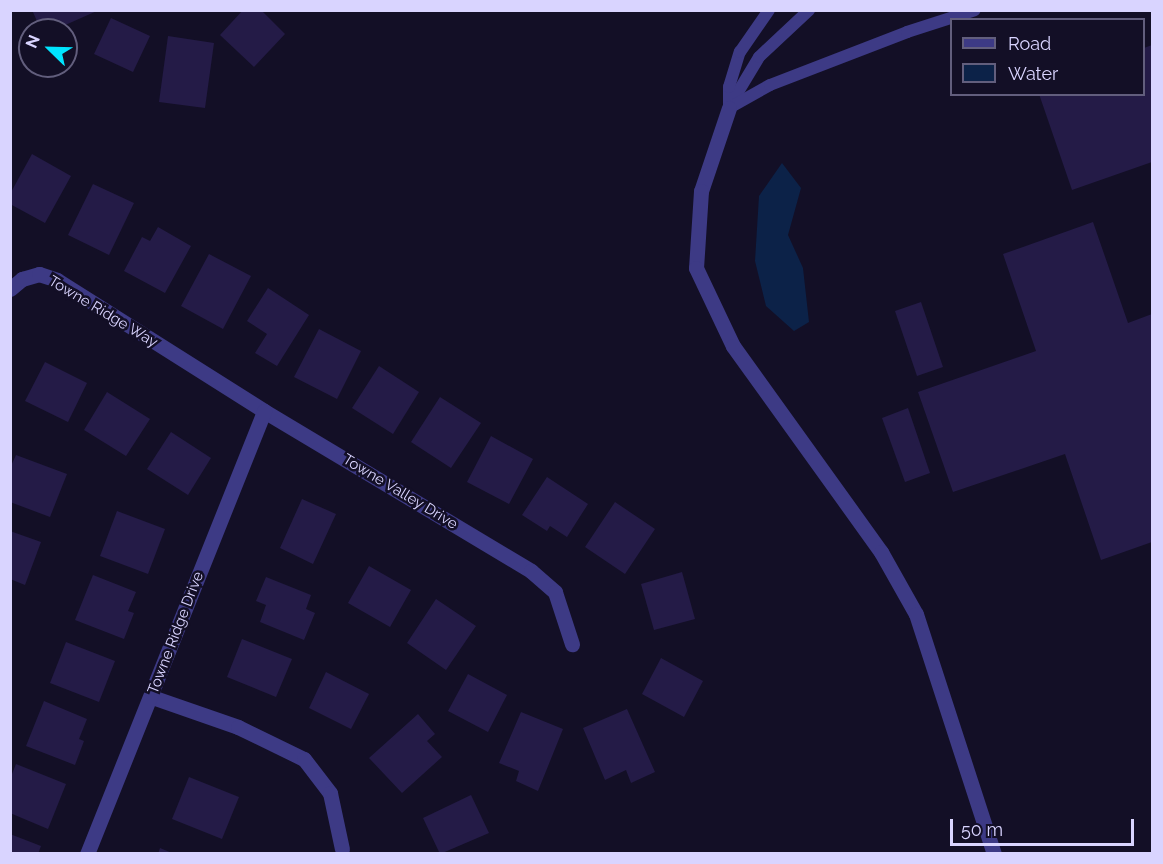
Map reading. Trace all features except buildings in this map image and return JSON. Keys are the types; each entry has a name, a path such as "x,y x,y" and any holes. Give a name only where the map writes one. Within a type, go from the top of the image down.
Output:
{"street":[{"path":"729,108 701,191 696,268 733,346 881,552 916,614 994,854"},
{"name":"Towne Ridge Way","path":"14,280 39,274 57,280 194,368"},
{"name":"Towne Valley Drive","path":"194,368 531,571 555,592 572,644"},
{"name":"Towne Ridge Drive","path":"87,854 152,697 264,411"},
{"path":"152,697 238,728 304,759 330,794 342,849"}],"lane":[{"path":"729,108 729,87 740,51 769,10"},
{"path":"729,108 759,57 809,10"},
{"path":"950,18 975,10"},
{"path":"729,108 770,85 907,32 950,18"}],"water":[{"path":"782,163 801,188 788,235 803,268 809,322 794,331 766,306 755,261 759,196"}]}
